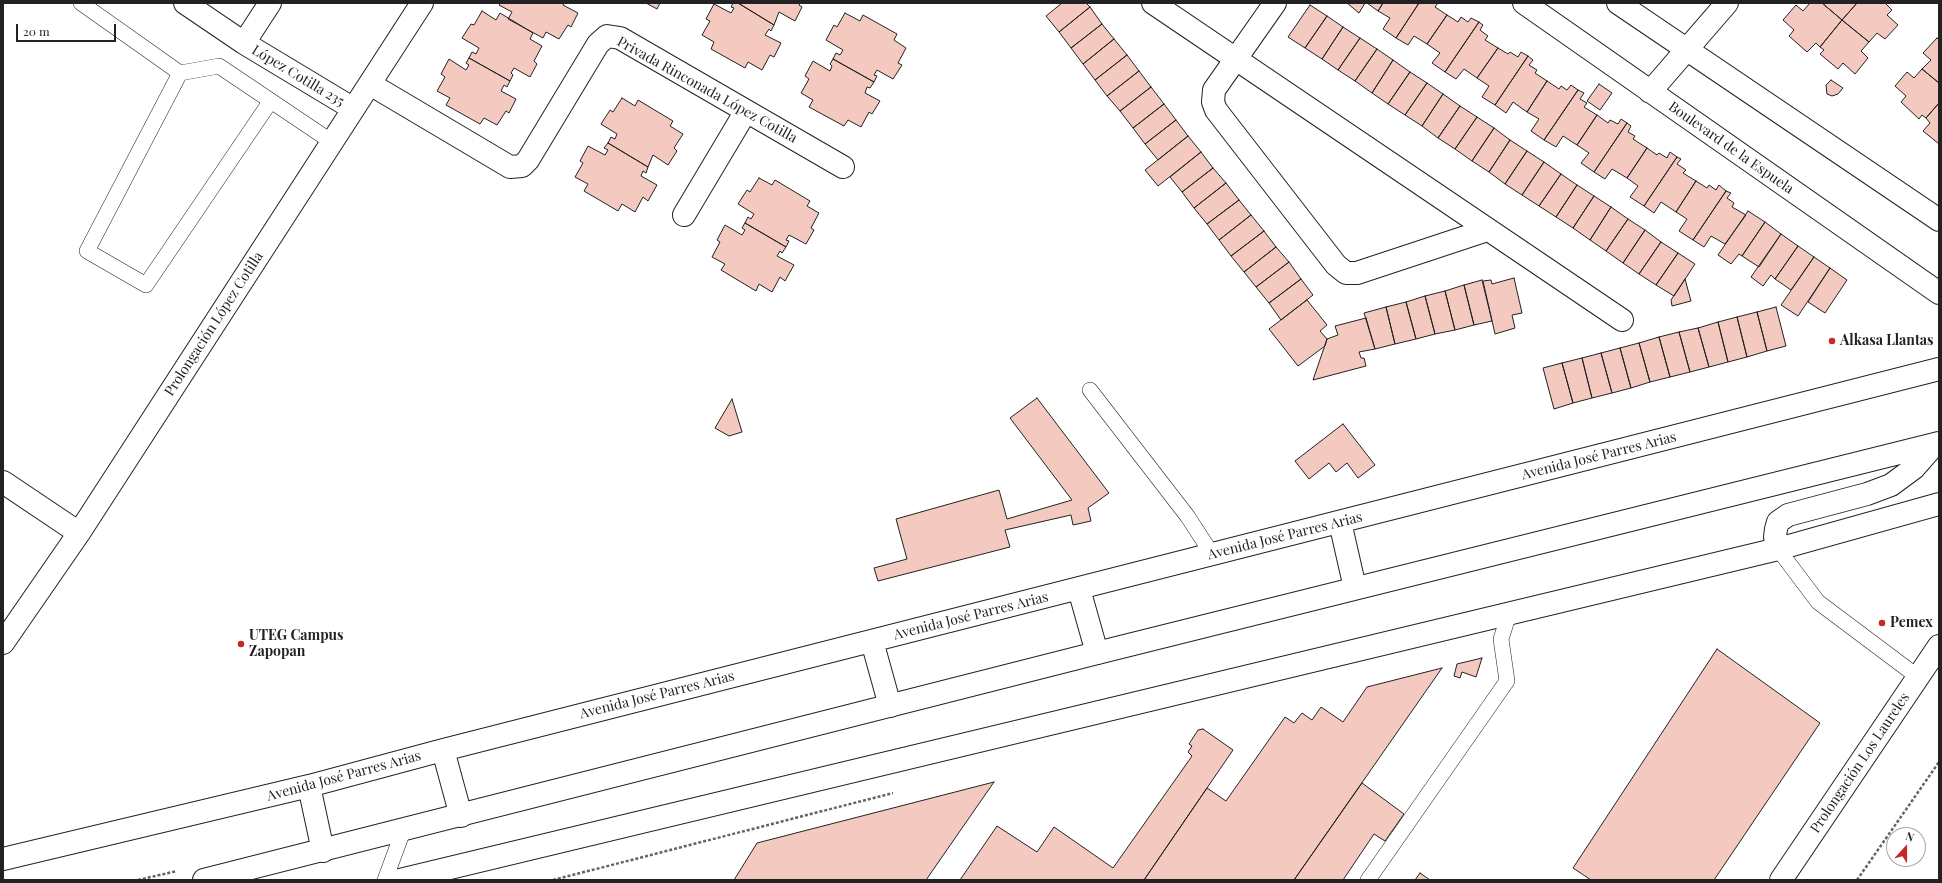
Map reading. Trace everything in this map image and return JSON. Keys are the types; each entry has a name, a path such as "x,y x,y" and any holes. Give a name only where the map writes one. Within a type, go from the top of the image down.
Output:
{"street":[{"name":"López Cotilla 235","path":"185,3 244,43 352,108"},
{"name":"López Cotilla 235","path":"244,43 270,3"},
{"name":"Prolongación López Cotilla","path":"3,643 79,533 332,142 352,108 370,84 422,3"},
{"path":"1153,3 1622,320"},
{"path":"1275,3 1214,90 1213,102 1216,110 1336,265 1346,273 1357,273 1487,230"},
{"name":"Boulevard de la Espuela","path":"1524,3 1939,294"},
{"path":"1618,3 1937,215"},
{"path":"1650,92 1726,3"},
{"name":"Privada Rinconada López Cotilla","path":"370,84 510,167 522,166 528,160 598,44 607,36 620,38 843,167"},
{"path":"684,215 746,112"},
{"name":"Avenida José Parres Arias","path":"3,859 309,786 443,750 1939,369"},
{"path":"1778,549 1775,537 1778,522 1788,515 1867,494 1891,485 1914,468 1937,444"},
{"path":"204,880 403,831 1355,588 1937,444"},
{"path":"3,482 79,533"},
{"path":"400,880 1778,549 1939,504"},
{"path":"1340,522 1355,588"},
{"path":"1078,589 1098,653"},
{"path":"872,641 890,706"},
{"name":"Prolongación Los Laureles","path":"1781,880 1939,646"},
{"path":"443,750 460,816"},
{"path":"309,786 323,850"}],"lane":[{"path":"81,3 180,73 219,66 270,102 332,142"},
{"path":"180,73 87,250 146,285 270,102"},
{"path":"1090,390 1188,517 1212,554"},
{"path":"1778,549 1818,602 1918,677"},
{"path":"1368,880 1507,681 1501,639 1509,614"},
{"path":"385,880 403,831"}],"path":[{"path":"1857,880 1939,762"}],"building":[{"path":"501,3 564,3 563,5 578,13 571,27 568,25 559,39 546,32 543,38 508,19 512,12 499,5"},
{"path":"646,3 660,3 657,9"},
{"path":"733,3 738,3 774,25 771,31 769,29 765,35 781,43 774,57 770,55 762,70 748,62 745,68 711,49 714,42 702,35 710,21 706,19 714,4 731,13 734,8 731,7"},
{"path":"738,3 800,3 799,5 802,7 795,21 779,12 774,25"},
{"path":"1062,3 1086,3 1090,7 1059,32 1046,16"},
{"path":"1347,3 1365,3 1359,13"},
{"path":"1367,3 1383,3 1378,11"},
{"path":"1383,3 1419,3 1396,38 1383,29 1390,18 1378,11"},
{"path":"1419,3 1438,3 1435,7 1447,15 1427,44 1414,36 1408,45 1396,38"},
{"path":"1810,3 1822,3 1842,20 1820,47 1816,43 1807,52 1789,36 1794,30 1783,20 1796,5 1803,11"},
{"path":"1822,3 1857,3 1842,20"},
{"path":"1857,3 1885,3 1892,10 1887,15 1898,25 1885,39 1877,33 1869,42 1842,20"},
{"path":"1310,5 1327,16 1305,48 1288,37"},
{"path":"1090,7 1102,24 1071,48 1059,32"},
{"path":"482,11 496,20 500,13 533,33 530,39 542,46 534,61 537,64 530,77 514,68 511,73 513,75 510,81 469,58 472,52 476,54 479,48 462,38 471,24 474,25"},
{"path":"845,13 860,21 863,15 897,34 894,40 906,48 898,63 902,65 893,79 877,70 874,75 877,76 874,82 833,59 836,53 840,55 843,50 826,40 834,25 837,27"},
{"path":"1447,15 1458,22 1461,17 1468,22 1471,18 1479,22 1445,72 1432,63 1440,53 1427,44"},
{"path":"1327,16 1343,27 1322,59 1305,48"},
{"path":"1842,20 1869,42 1861,51 1868,58 1855,74 1843,63 1838,69 1820,54 1824,50 1820,47"},
{"path":"1479,22 1483,25 1480,30 1488,36 1485,40 1498,48 1477,78 1464,69 1456,79 1445,72"},
{"path":"1102,24 1114,39 1083,64 1071,48"},
{"path":"1343,27 1360,38 1338,70 1322,59"},
{"path":"1360,38 1377,49 1355,81 1338,70"},
{"path":"1937,38 1939,40 1939,83 1922,69 1931,60 1923,53"},
{"path":"1114,39 1127,55 1095,80 1083,64"},
{"path":"1498,48 1508,54 1510,52 1518,57 1521,52 1528,56 1495,105 1482,97 1489,86 1477,78"},
{"path":"1377,49 1393,60 1372,93 1355,81"},
{"path":"1127,55 1139,71 1107,96 1095,80"},
{"path":"1528,56 1533,60 1529,65 1537,70 1535,73 1547,81 1527,112 1513,102 1506,113 1495,105"},
{"path":"469,58 510,81 507,87 504,85 501,91 516,99 509,113 506,111 497,125 484,118 480,124 446,105 450,98 437,91 445,77 441,74 449,59 466,70 469,65 466,63"},
{"path":"833,59 874,82 870,88 867,87 865,93 880,101 872,114 869,112 861,127 848,120 844,126 809,107 813,100 801,93 809,79 805,76 813,61 830,71 832,66 830,64"},
{"path":"1393,60 1410,72 1388,104 1372,93"},
{"path":"1922,69 1939,83 1939,103 1926,118 1922,115 1919,119 1901,102 1906,96 1895,86 1907,72 1914,78"},
{"path":"1139,71 1151,87 1120,111 1107,96"},
{"path":"1410,72 1427,83 1405,115 1388,104"},
{"path":"1831,80 1843,88 1838,94 1832,96 1827,94 1826,85"},
{"path":"1547,81 1559,89 1561,86 1567,90 1571,85 1578,90 1544,140 1531,131 1539,119 1527,112"},
{"path":"1427,83 1443,94 1422,126 1405,115"},
{"path":"1599,84 1612,93 1600,110 1587,101"},
{"path":"1151,87 1164,104 1133,128 1120,111"},
{"path":"1578,90 1584,93 1580,99 1587,103 1584,107 1597,115 1577,145 1563,136 1556,147 1544,140"},
{"path":"1443,94 1460,106 1438,138 1422,126"},
{"path":"622,98 635,106 638,100 673,121 670,126 683,134 674,148 677,151 668,165 653,155 648,167 608,143 611,137 615,139 617,134 601,124 610,110 613,112"},
{"path":"1939,103 1939,144 1923,131 1930,123 1926,118"},
{"path":"1164,104 1176,120 1145,144 1133,128"},
{"path":"1460,106 1477,117 1455,149 1438,138"},
{"path":"1597,115 1608,123 1610,120 1618,124 1621,119 1627,123 1594,172 1581,163 1589,153 1577,145"},
{"path":"1477,117 1494,128 1472,161 1455,149"},
{"path":"1176,120 1188,136 1158,160 1145,144"},
{"path":"1627,123 1631,126 1628,132 1635,136 1633,139 1647,148 1627,178 1612,169 1605,179 1594,172"},
{"path":"1494,128 1510,140 1489,172 1472,161"},
{"path":"1188,136 1201,152 1158,186 1145,170"},
{"path":"1510,140 1527,151 1505,184 1489,172"},
{"path":"608,143 648,167 646,173 643,171 641,176 657,185 648,201 643,197 635,212 622,204 618,211 584,191 588,184 575,177 583,163 580,161 588,146 605,155 608,150 604,148"},
{"path":"1647,148 1657,155 1659,153 1667,158 1670,152 1677,157 1644,206 1630,197 1638,186 1627,178"},
{"path":"1527,151 1544,162 1522,195 1505,184"},
{"path":"1201,152 1213,168 1182,192 1170,177"},
{"path":"1677,157 1681,159 1677,164 1686,170 1683,173 1696,181 1676,212 1661,202 1654,213 1644,206"},
{"path":"1544,162 1561,174 1539,206 1522,195"},
{"path":"1213,168 1226,183 1194,208 1182,192"},
{"path":"1561,174 1577,185 1556,217 1539,206"},
{"path":"759,178 772,185 775,180 810,201 807,206 819,213 811,228 814,230 806,244 789,235 786,240 789,241 786,247 745,223 748,217 751,219 754,214 738,204 747,190 750,192"},
{"path":"1696,181 1707,188 1709,185 1716,190 1719,185 1726,191 1693,240 1679,231 1687,219 1676,212"},
{"path":"1226,183 1239,200 1207,224 1194,208"},
{"path":"1577,185 1594,196 1573,228 1556,217"},
{"path":"1726,191 1731,193 1727,198 1734,203 1732,207 1746,215 1725,244 1711,236 1704,247 1693,240"},
{"path":"1594,196 1611,207 1590,240 1573,228"},
{"path":"1239,200 1251,215 1219,240 1207,224"},
{"path":"1611,207 1628,219 1606,251 1590,240"},
{"path":"1748,211 1765,222 1742,256 1739,254 1731,264 1718,255"},
{"path":"1251,215 1264,231 1231,256 1219,240"},
{"path":"1628,219 1645,230 1623,263 1606,251"},
{"path":"1765,222 1781,234 1759,267 1742,256"},
{"path":"745,223 786,247 782,253 780,251 777,256 794,265 785,281 780,277 772,292 759,284 756,291 721,270 725,264 712,257 720,242 717,240 725,225 742,235 745,230 742,228"},
{"path":"1645,230 1661,242 1639,274 1623,263"},
{"path":"1264,231 1276,247 1244,272 1231,256"},
{"path":"1781,234 1798,246 1775,279 1771,275 1763,286 1751,277"},
{"path":"1661,242 1678,253 1656,285 1639,274"},
{"path":"1798,246 1814,257 1791,290 1775,279"},
{"path":"1276,247 1289,262 1256,287 1244,272"},
{"path":"1678,253 1695,264 1674,296 1656,285"},
{"path":"1814,257 1830,268 1798,316 1781,305"},
{"path":"1289,262 1301,279 1269,303 1256,287"},
{"path":"1830,268 1847,280 1825,313 1808,302"},
{"path":"1514,278 1522,313 1512,315 1515,328 1495,334 1483,281 1491,280 1492,284"},
{"path":"1301,279 1313,295 1281,320 1269,303"},
{"path":"1685,279 1691,301 1672,306 1671,300"},
{"path":"1482,280 1492,321 1474,325 1464,285"},
{"path":"1464,285 1474,325 1455,330 1445,291"},
{"path":"1445,291 1455,330 1435,334 1425,296"},
{"path":"1425,296 1435,334 1416,339 1406,302"},
{"path":"1307,300 1327,325 1320,331 1327,339 1325,346 1298,366 1269,329"},
{"path":"1406,302 1416,339 1395,344 1386,307"},
{"path":"1386,307 1395,344 1375,349 1364,313"},
{"path":"1776,307 1786,346 1767,351 1757,312"},
{"path":"1757,312 1767,351 1747,357 1737,317"},
{"path":"1737,317 1747,357 1728,362 1718,322"},
{"path":"1366,318 1375,349 1359,352 1361,358 1364,358 1366,366 1313,380 1327,339 1338,335 1335,326"},
{"path":"1718,322 1728,362 1709,367 1698,328"},
{"path":"1698,328 1709,367 1690,372 1679,332"},
{"path":"1679,332 1690,372 1670,377 1659,337"},
{"path":"1659,337 1670,377 1650,382 1639,343"},
{"path":"1639,343 1650,382 1631,388 1620,348"},
{"path":"1620,348 1631,388 1612,393 1601,353"},
{"path":"1601,353 1612,393 1592,398 1582,358"},
{"path":"1582,358 1592,398 1573,403 1562,363"},
{"path":"1562,363 1573,403 1554,409 1543,368"},
{"path":"1037,398 1109,493 1088,508 1091,521 1073,525 1071,515 1005,530 1010,547 878,581 874,568 907,559 896,519 999,490 1007,519 1072,500 1010,418"},
{"path":"732,399 742,432 729,436 715,428"},
{"path":"1343,424 1375,465 1358,478 1347,463 1336,472 1329,463 1309,479 1295,461"},
{"path":"1717,649 1820,723 1714,880 1591,880 1573,868"},
{"path":"1482,658 1476,677 1462,672 1460,678 1454,676 1457,664"},
{"path":"1442,668 1294,880 1144,880 1207,788 1226,801 1285,717 1294,723 1302,713 1312,720 1321,707 1343,722 1367,687"},
{"path":"1203,729 1233,750 1144,880 960,880 997,826 1037,852 1054,827 1113,868 1192,756 1188,752 1192,746 1189,744 1198,730"},
{"path":"994,782 926,880 734,880 757,843"},
{"path":"1362,783 1404,814 1385,841 1374,834 1343,880 1294,880"},
{"path":"1420,873 1430,880 1415,880"}],"place":[{"name":"Alkasa Llantas","path":"1832,341"},
{"name":"Pemex","path":"1882,623"},
{"name":"UTEG Campus Zapopan","path":"241,644"}]}
